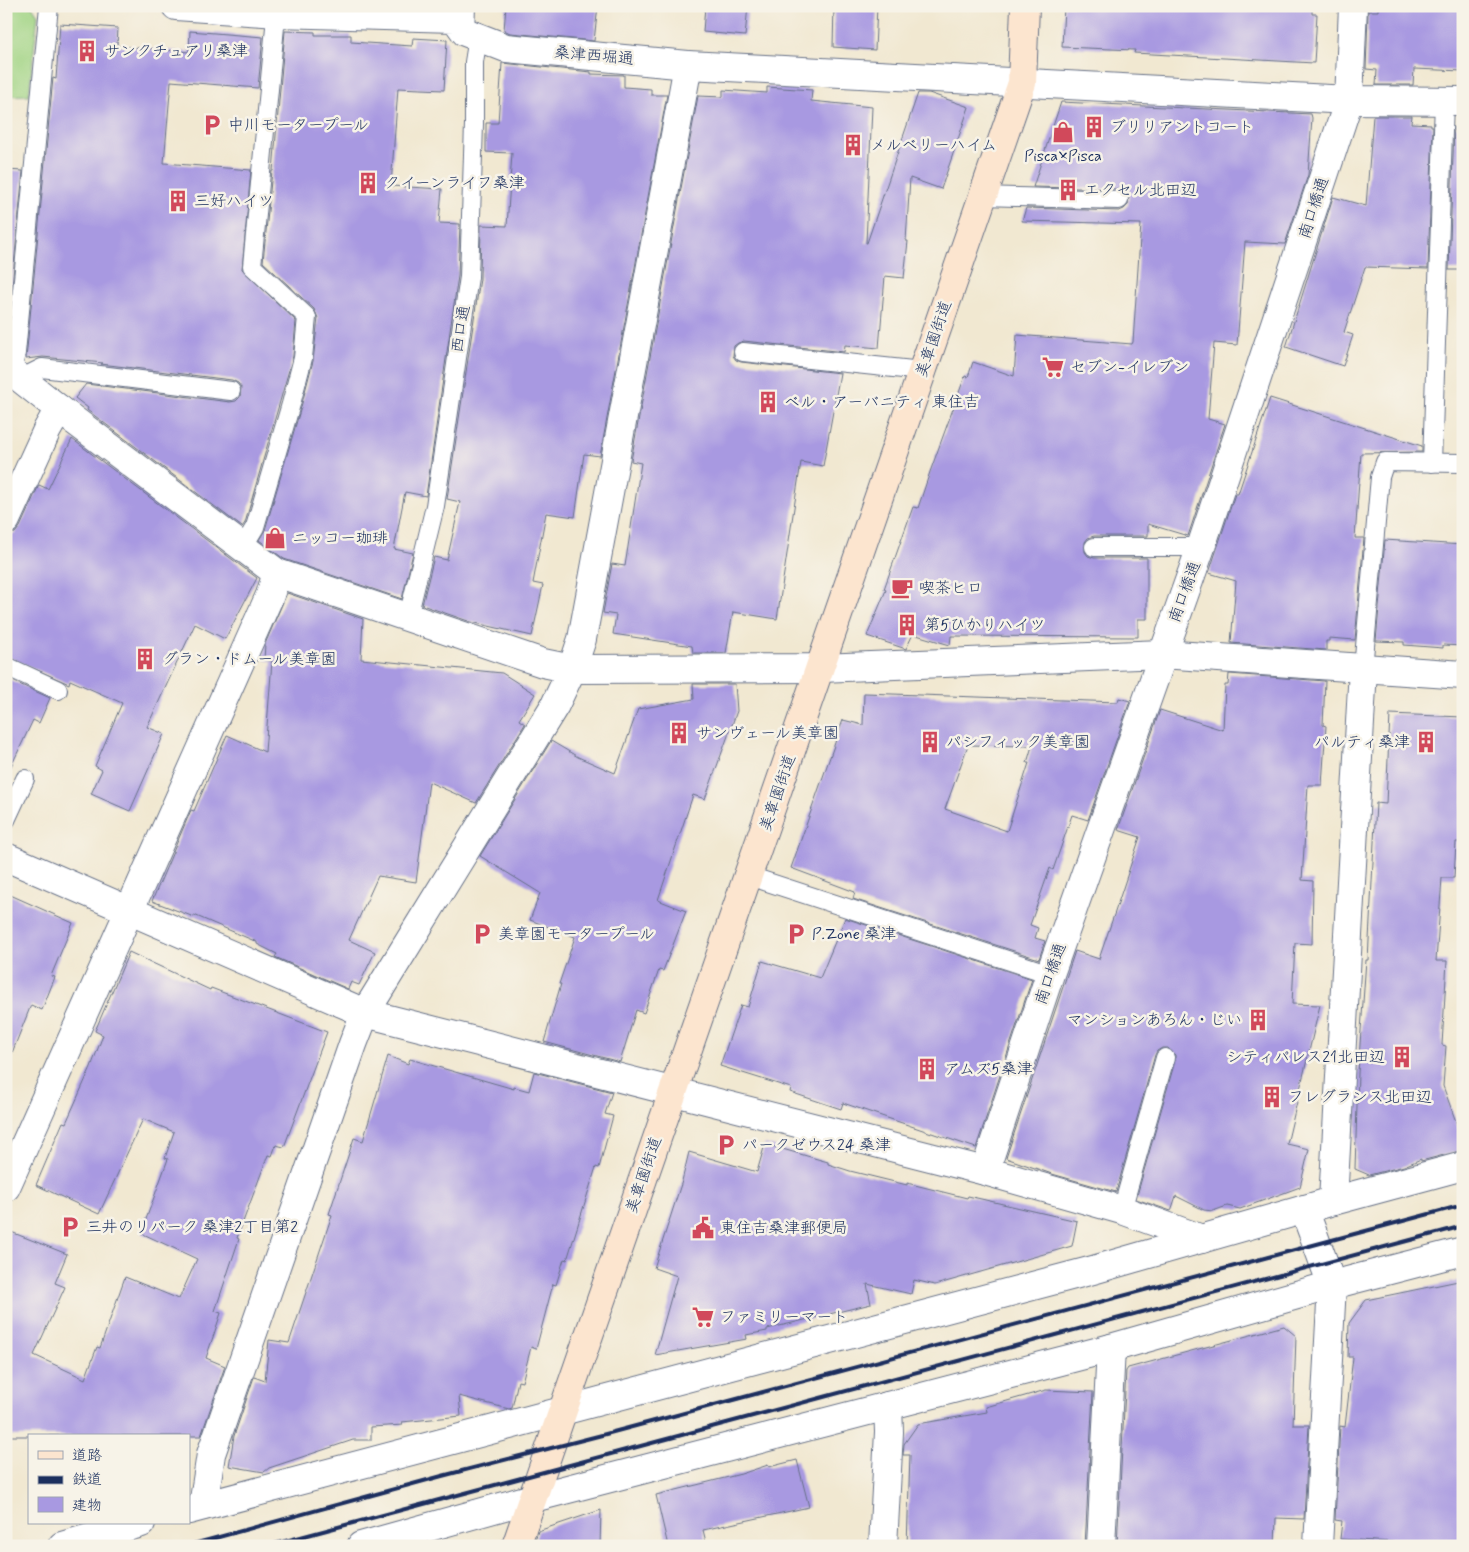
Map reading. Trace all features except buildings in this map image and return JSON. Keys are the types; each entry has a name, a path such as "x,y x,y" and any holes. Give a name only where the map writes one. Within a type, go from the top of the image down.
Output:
{"street":[{"name":"桑津西堀通","path":"176,6 278,13 455,18 470,25 506,48 688,65 1349,100 1454,101"},
{"name":"美章園街道","path":"516,1546 1022,83 1025,6"},
{"name":"南口橋通","path":"984,1171 1050,974 1201,546 1349,100 1353,6"},
{"path":"196,1508 211,1454 365,1013 555,705 572,670 584,630 688,65"},
{"path":"13,373 276,573 542,662 572,670 821,668 1162,654 1363,669 1463,674"},
{"path":"6,520 47,430 59,409"},
{"path":"6,1186 270,595 276,573"},
{"path":"1333,1201 1363,669"},
{"path":"6,857 365,1013 984,1171 1122,1210 1202,1239"},
{"path":"196,1508 1074,1275 1463,1166"},
{"path":"1304,1209 1332,1285 1318,1546"},
{"path":"361,1546 533,1498 1111,1348 1332,1285 1463,1251"},
{"path":"1101,1546 1111,1348"},
{"path":"883,1546 889,1432 888,1406"},
{"path":"62,1546 138,1524"}],"lane":[{"path":"49,6 13,373 42,368 231,391"},
{"path":"243,547 255,527 291,404 303,358 307,317 252,266 275,27 278,13"},
{"name":"西口通","path":"408,617 435,506 469,277 474,124 474,62 470,25"},
{"path":"1432,463 1454,101"},
{"path":"983,196 1119,200"},
{"path":"743,352 922,372"},
{"path":"1363,669 1380,477 1384,462 1463,463"},
{"path":"1094,547 1201,546"},
{"path":"6,666 58,690"},
{"path":"6,820 25,779"},
{"path":"749,876 1050,974"},
{"path":"1122,1210 1166,1058"}],"green space":[{"path":"6,6 32,6 38,15 29,95 6,96"}],"railway":[{"path":"186,1546 442,1476 1463,1205"},
{"path":"267,1546 1463,1226"}],"place":[{"name":"サンクチュアリ桑津","path":"87,51"},
{"name":"中川モータープール","path":"212,125"},
{"name":"ブリリアントコート","path":"1094,127"},
{"name":"Pisca×Pisca","path":"1063,132"},
{"name":"メルベリーハイム","path":"853,145"},
{"name":"クイーンライフ桑津","path":"368,183"},
{"name":"エクセル北田辺","path":"1068,190"},
{"name":"三好ハイツ","path":"178,201"},
{"name":"セブン-イレブン","path":"1053,367"},
{"name":"ベル・アーバニティ 東住吉","path":"768,402"},
{"name":"ニッコー珈琲","path":"275,538"},
{"name":"喫茶ヒロ","path":"902,588"},
{"name":"第5ひかりハイツ","path":"907,625"},
{"name":"グラン・ドムール美章園","path":"145,659"},
{"name":"サンヴェール美章園","path":"679,733"},
{"name":"パシフィック美章園","path":"930,742"},
{"name":"パルティ桑津","path":"1426,742"},
{"name":"美章園モータープール","path":"482,934"},
{"name":"P.Zone 桑津","path":"796,934"},
{"name":"マンションあろん・じい","path":"1258,1020"},
{"name":"シティパレス21北田辺","path":"1402,1057"},
{"name":"アムズ5桑津","path":"927,1069"},
{"name":"フレグランス北田辺","path":"1272,1097"},
{"name":"パークゼウス24 桑津","path":"726,1145"},
{"name":"三井のリパーク 桑津2丁目第2","path":"70,1227"},
{"name":"東住吉桑津郵便局","path":"703,1228"},
{"name":"ファミリーマート","path":"703,1317"}]}
